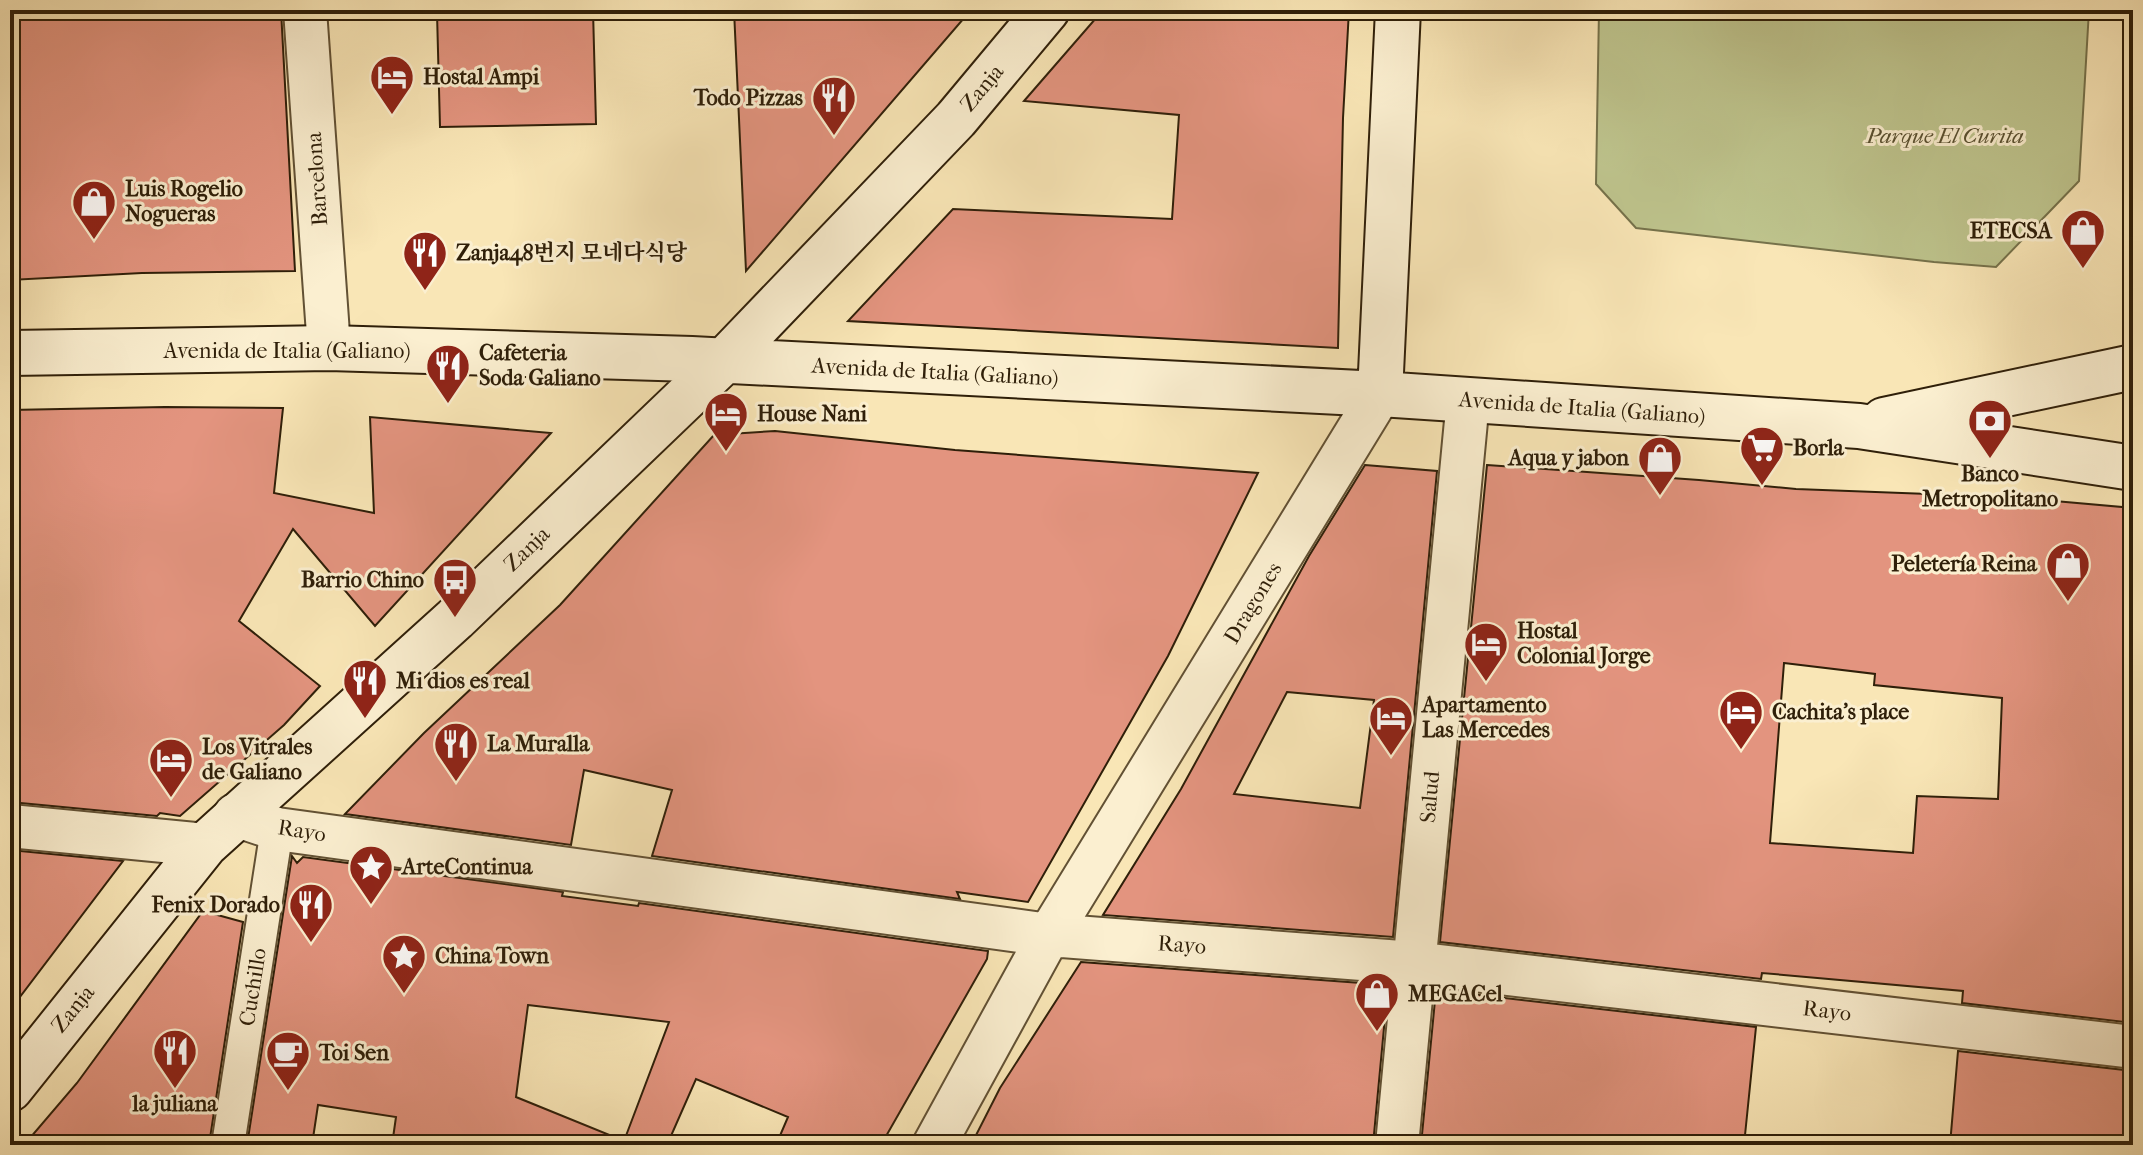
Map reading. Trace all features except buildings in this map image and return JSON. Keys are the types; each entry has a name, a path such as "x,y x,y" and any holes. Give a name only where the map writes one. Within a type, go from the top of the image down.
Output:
{"main road":[{"name":"Zanja","path":"10,1089 220,830 455,619 723,362 956,119 1047,10"},
{"name":"Dragones","path":"1380,394 1398,10"},
{"name":"Avenida de Italia (Galiano)","path":"10,353 329,348 677,358 1380,394 1859,426 2133,468"},
{"name":"Avenida de Italia (Galiano)","path":"1859,426 2133,367"}],"street":[{"name":"Barcelona","path":"305,10 329,348"},
{"name":"Dragones","path":"934,1145 1049,935 1380,394"},
{"name":"Salud","path":"1397,1145 1468,400"},
{"name":"Rayo","path":"10,826 277,829 1049,935 1414,963 2133,1047"},
{"name":"Cuchillo","path":"228,1145 277,829"}],"green space":[{"name":"Parque El Curita","path":"1599,10 2089,10 2079,181 1996,267 1636,228 1596,184"}],"place":[{"name":"Hostal Ampi","path":"392,116"},
{"name":"Todo Pizzas","path":"834,137"},
{"name":"Luis Rogelio Nogueras","path":"94,241"},
{"name":"ETECSA","path":"2083,270"},
{"name":"Zanja48번지 모네다식당","path":"425,292"},
{"name":"Cafeteria Soda Galiano","path":"448,405"},
{"name":"House Nani","path":"726,453"},
{"name":"Banco Metropolitano","path":"1990,460"},
{"name":"Borla","path":"1762,487"},
{"name":"Aqua y jabon","path":"1660,497"},
{"name":"Peletería Reina","path":"2068,603"},
{"name":"Barrio Chino","path":"455,619"},
{"name":"Hostal Colonial Jorge","path":"1486,683"},
{"name":"Mi dios es real","path":"365,720"},
{"name":"Cachita's place","path":"1741,751"},
{"name":"Apartamento Las Mercedes","path":"1391,757"},
{"name":"La Muralla","path":"456,783"},
{"name":"Los Vitrales de Galiano","path":"171,799"},
{"name":"ArteContinua","path":"371,906"},
{"name":"Fenix Dorado","path":"311,944"},
{"name":"China Town","path":"404,995"},
{"name":"MEGACel","path":"1377,1033"},
{"name":"la juliana","path":"175,1090"},
{"name":"Toi Sen","path":"288,1092"}]}
